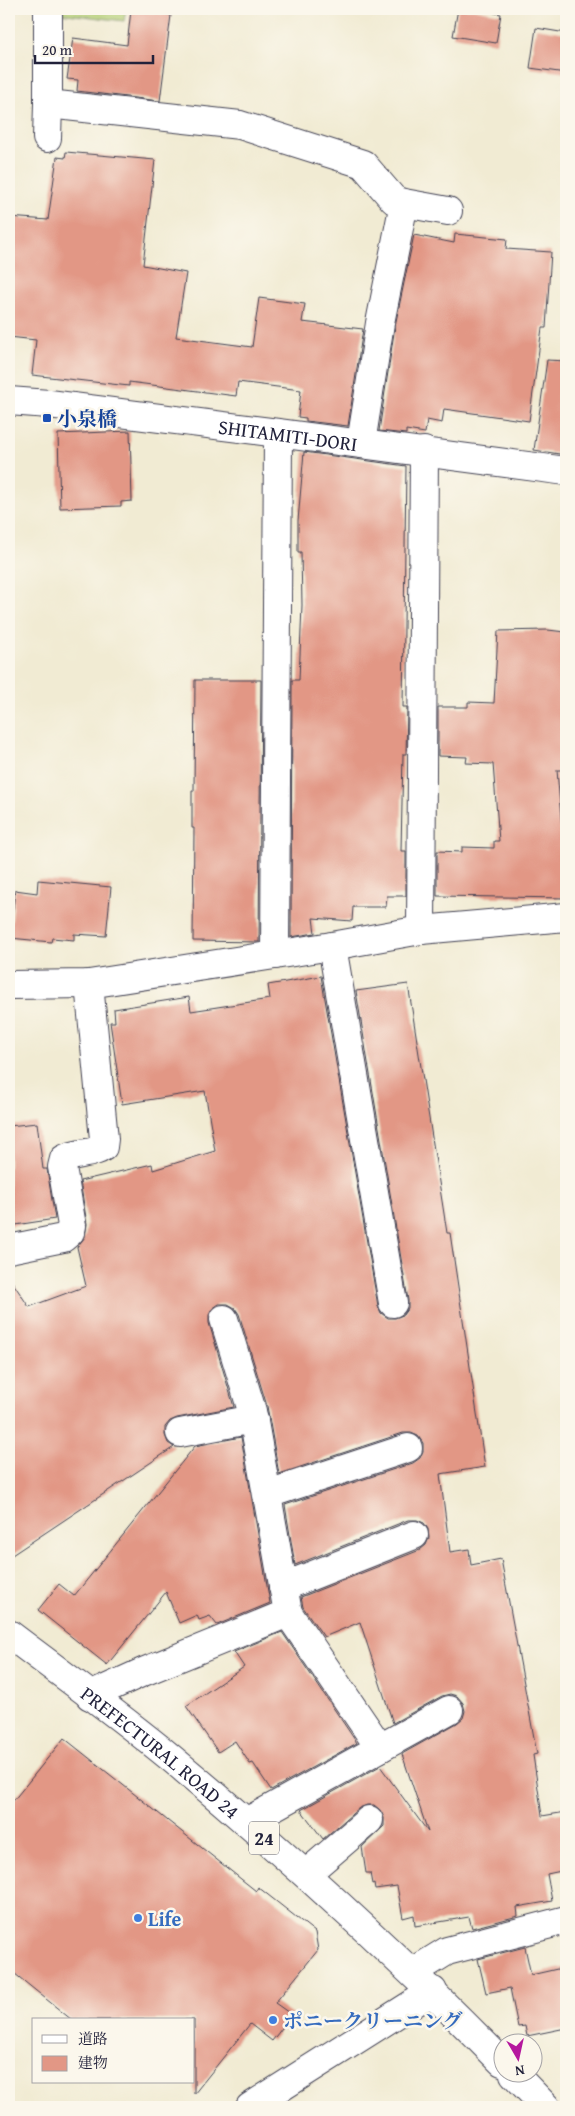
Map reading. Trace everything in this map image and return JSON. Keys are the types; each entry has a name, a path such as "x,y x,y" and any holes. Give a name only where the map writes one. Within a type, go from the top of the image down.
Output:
{"street":[{"path":"47,138 48,9"},
{"path":"48,104 240,125 363,164 394,200 448,211"},
{"path":"361,443 380,323 404,202"},
{"name":"SHITAMITI-DORI","path":"9,401 49,404 361,443 566,471"},
{"path":"275,955 278,433"},
{"path":"421,930 424,451"},
{"path":"9,985 89,984 332,946 421,930 566,917"},
{"path":"332,946 393,1304"},
{"path":"9,1249 63,1238 70,1232 72,1226 62,1167 64,1159 96,1152 103,1146 104,1139 89,984"},
{"path":"224,1319 254,1419 288,1613 380,1748"},
{"path":"180,1433 254,1419"},
{"path":"268,1494 408,1448"},
{"path":"283,1587 414,1535"},
{"path":"90,1696 143,1672 288,1613"},
{"name":"PREFECTURAL ROAD 24","path":"9,1634 169,1757 246,1822 413,1972 492,2052"},
{"path":"246,1822 449,1710"},
{"path":"306,1874 369,1820"},
{"path":"413,1972 447,1951 566,1920"},
{"path":"250,2107 432,1991"},
{"path":"524,2084 546,2107"}],"green space":[{"path":"59,9 126,9 124,21 59,13"}],"building":[{"path":"458,9 473,9 501,14 496,43 453,36"},
{"path":"131,10 171,15 160,101 77,91 78,80 67,79 73,38 127,45"},
{"path":"536,28 566,33 566,73 530,68"},
{"path":"66,152 155,160 143,265 186,273 176,337 252,347 259,298 305,304 302,322 363,329 348,426 306,421 306,418 298,417 301,390 238,382 236,396 129,382 129,386 32,375 36,340 9,337 9,217 48,220 57,157 65,158"},
{"path":"455,234 507,239 506,249 551,252 546,328 542,328 529,421 444,409 442,423 427,420 425,433 406,430 406,434 379,431 395,326 414,235 454,243"},
{"path":"547,360 566,361 566,455 534,450"},
{"path":"130,431 132,501 121,502 121,506 60,508 58,434"},
{"path":"304,452 406,466 403,707 407,707 406,754 403,754 401,851 406,851 406,896 387,896 386,907 353,907 352,921 313,918 315,933 291,937 292,680 299,680 302,605 301,552 298,552 298,521"},
{"path":"548,630 565,632 566,770 557,770 563,842 566,842 566,898 437,896 437,851 462,852 462,847 494,848 494,841 499,841 493,764 466,763 467,757 438,756 438,707 468,707 468,702 494,703 498,631"},
{"path":"195,680 261,680 259,942 193,941 194,828 192,828 192,791 194,791"},
{"path":"38,880 111,887 106,936 74,934 74,940 52,938 51,942 10,938 15,890 37,893"},
{"path":"321,976 378,1306 381,1313 388,1318 403,1315 408,1308 408,1300 356,991 408,984 447,1233 450,1233 485,1467 440,1474 450,1552 469,1549 471,1565 501,1559 537,1754 533,1755 542,1816 566,1812 566,1870 547,1874 552,1901 517,1907 518,1916 472,1928 469,1917 415,1926 414,1915 403,1918 397,1886 375,1889 370,1873 366,1873 362,1847 384,1826 384,1818 380,1810 374,1805 359,1808 323,1839 301,1810 380,1766 428,1832 402,1754 463,1718 465,1711 463,1703 457,1696 450,1694 442,1696 393,1723 360,1622 324,1637 303,1607 301,1597 420,1550 426,1545 429,1538 428,1529 424,1523 417,1520 408,1520 295,1565 285,1505 413,1463 420,1458 423,1451 423,1443 418,1436 411,1433 403,1433 279,1474 267,1406 239,1314 235,1308 228,1304 219,1304 212,1309 209,1315 209,1323 234,1407 170,1421 165,1427 165,1435 168,1443 174,1447 9,1557 9,1277 29,1307 86,1286 77,1247 85,1237 87,1224 80,1181 152,1164 153,1170 215,1151 205,1091 122,1104 110,1022 115,1022 114,1009 189,997 191,1011 270,999 268,985"},
{"path":"37,1123 43,1169 47,1169 55,1219 9,1226 9,1126"},
{"path":"241,1437 270,1603 217,1625 210,1616 199,1620 197,1615 179,1623 166,1592 107,1665 38,1610 59,1584 74,1596 195,1446"},
{"path":"282,1632 357,1743 271,1790 253,1763 250,1764 235,1741 218,1752 186,1706 244,1667 234,1652"},
{"path":"64,1738 256,1891 258,1887 315,1932 318,1950 275,2003 292,2015 272,2041 250,2024 194,2094 195,2018 70,2018 9,1969 9,1806"},
{"path":"525,1947 531,1975 566,1967 566,2028 537,2034 527,2034 525,2026 518,2027 510,1988 486,1993 478,1959"}],"place":[{"name":"小泉橋","path":"47,418"},
{"name":"Life","path":"138,1918"},
{"name":"ポニークリーニング","path":"273,2020"}]}
